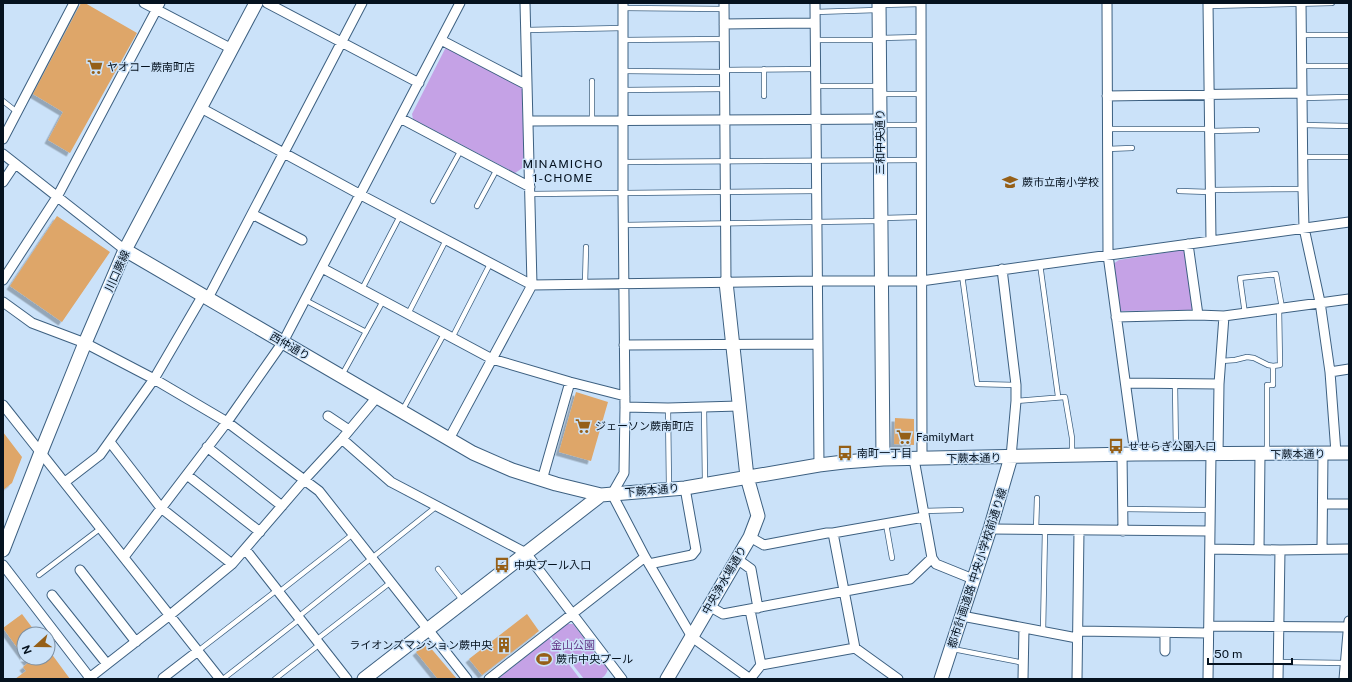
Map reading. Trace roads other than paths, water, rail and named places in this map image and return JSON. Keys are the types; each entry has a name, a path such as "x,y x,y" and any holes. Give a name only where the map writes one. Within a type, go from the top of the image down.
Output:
{"street":[{"path":"3,139 74,3"},
{"path":"144,3 159,6 232,49"},
{"name":"川口蕨線","path":"3,550 85,343 125,250 256,3"},
{"path":"267,3 419,83"},
{"path":"65,482 100,455 154,379 205,296 252,214 362,3"},
{"path":"124,557 227,422 283,342 460,3"},
{"path":"449,439 532,285 525,3"},
{"path":"1107,3 1108,254 1126,383 1129,454 1122,509 1122,531"},
{"path":"1301,3 1304,228 1320,302 1330,372 1336,453 1323,504 1322,548"},
{"path":"921,4 921,281 918,459 924,514 932,558 936,564 973,580"},
{"path":"1208,5 1211,241"},
{"path":"3,280 57,197 159,6"},
{"path":"364,679 526,554 607,494 624,473 623,6"},
{"path":"724,6 726,282"},
{"name":"三和中央通り","path":"879,6 883,459"},
{"path":"815,7 818,466"},
{"path":"724,24 815,23"},
{"path":"441,40 527,85"},
{"path":"1108,96 1302,95"},
{"path":"201,108 360,195 532,285 921,281 1108,254 1349,222"},
{"path":"400,118 497,169 530,190"},
{"path":"528,121 816,120 880,122"},
{"name":"西仲通り","path":"3,154 125,250 473,453 499,465 542,480 607,494"},
{"path":"3,182 15,164"},
{"path":"252,214 302,240"},
{"path":"1188,244 1198,315"},
{"path":"322,268 492,359 570,382 625,396"},
{"path":"1002,269 1016,385 1011,457"},
{"name":"中央浄水場通り","path":"668,679 736,559 750,538 758,516 747,477 726,282"},
{"path":"1116,317 1198,315 1224,316 1349,299"},
{"path":"3,302 32,323 85,343 154,379 227,422 319,491 468,679"},
{"path":"1208,679 1210,510 1224,316"},
{"path":"624,345 818,344"},
{"path":"1330,372 1349,368"},
{"path":"542,480 570,382"},
{"path":"1126,383 1219,384"},
{"path":"3,565 91,678 232,564 342,439 377,396"},
{"path":"3,405 220,679"},
{"path":"625,407 668,408 739,406"},
{"path":"328,416 349,430"},
{"path":"342,439 391,482 526,554 618,677"},
{"path":"110,442 161,508 232,564"},
{"path":"207,448 282,506"},
{"name":"下蕨本通り","path":"607,494 685,488 844,462 883,459 1129,454 1336,453"},
{"path":"1259,550 1263,454"},
{"name":"都市計画道路 中央小学校前通り線","path":"941,679 990,529 1011,457"},
{"path":"187,475 260,532"},
{"path":"489,679 572,614 647,560 692,555 696,550 685,488"},
{"path":"607,494 692,637 750,679 761,665 855,648"},
{"path":"1323,504 1349,504"},
{"path":"750,538 764,545 886,524 924,514"},
{"path":"990,529 1210,531"},
{"path":"1077,679 1079,531"},
{"path":"833,534 855,648 898,679"},
{"path":"245,549 347,679"},
{"path":"1210,549 1349,549"},
{"path":"1278,679 1280,550"},
{"path":"709,606 723,614 910,579 932,558"},
{"path":"736,559 751,568 754,609 761,665"},
{"path":"80,570 136,642"},
{"path":"52,594 107,664"},
{"path":"962,616 1043,632 1078,635 1165,633 1278,627 1349,627"},
{"path":"1344,679 1349,621"},
{"path":"1023,679 1024,628"},
{"path":"1164,652 1165,633"},
{"path":"162,678 198,651"}],"lane":[{"path":"1208,5 1332,3"},
{"path":"815,7 921,4"},
{"path":"623,6 724,6"},
{"path":"526,30 623,28"},
{"path":"1302,35 1349,35"},
{"path":"815,40 920,37"},
{"path":"623,40 724,39"},
{"path":"1302,66 1349,66"},
{"path":"623,72 815,69"},
{"path":"764,70 764,96"},
{"path":"592,81 592,121"},
{"path":"816,86 921,94"},
{"path":"623,90 724,89"},
{"path":"1302,95 1349,97"},
{"path":"3,101 17,112"},
{"path":"880,122 921,125"},
{"path":"1303,126 1349,126"},
{"path":"1107,129 1258,130"},
{"path":"1107,149 1132,148"},
{"path":"433,201 461,150"},
{"path":"1303,157 1349,157"},
{"path":"623,162 921,160"},
{"path":"477,206 497,169"},
{"path":"1179,191 1303,188"},
{"path":"530,190 623,192 817,191"},
{"path":"362,289 400,216"},
{"path":"624,225 817,222 921,217"},
{"path":"408,314 446,240"},
{"path":"585,284 586,247"},
{"path":"402,411 490,264"},
{"path":"1040,264 1058,396"},
{"path":"1221,361 1247,357 1254,358 1268,365 1280,365 1280,308 1276,274 1240,278 1244,314"},
{"path":"962,275 977,384 1016,385"},
{"path":"305,300 366,332"},
{"path":"342,376 383,301"},
{"path":"1263,454 1267,386 1273,385 1273,366"},
{"path":"1175,384 1176,454"},
{"path":"1016,401 1066,396 1072,438 1072,455"},
{"path":"704,407 705,484"},
{"path":"668,408 669,489"},
{"path":"1037,498 1041,530 1043,632"},
{"path":"220,679 299,618 437,506"},
{"path":"1122,509 1210,510"},
{"path":"924,514 961,510"},
{"path":"886,524 892,558"},
{"path":"39,576 101,528"},
{"path":"198,651 353,534"},
{"path":"438,569 464,602"},
{"path":"275,679 391,582"},
{"path":"951,649 1024,663"},
{"path":"1279,662 1345,663"}],"place":[{"name":"ヤオコー蕨南町店","path":"95,67"},
{"name":"蕨市立南小学校","path":"1010,182"},
{"name":"ジェーソン蕨南町店","path":"583,426"},
{"name":"FamilyMart","path":"904,437"},
{"name":"せせらぎ公園入口","path":"1116,446"},
{"name":"南町一丁目","path":"845,453"},
{"name":"中央プール入口","path":"502,565"},
{"name":"ライオンズマンション蕨中央","path":"504,645"},
{"name":"蕨市中央プール","path":"544,659"}],"district":[{"name":"MINAMICHO 1-CHOME","path":"563,171"}],"park label":[{"name":"金山公園","path":"573,645"}]}
